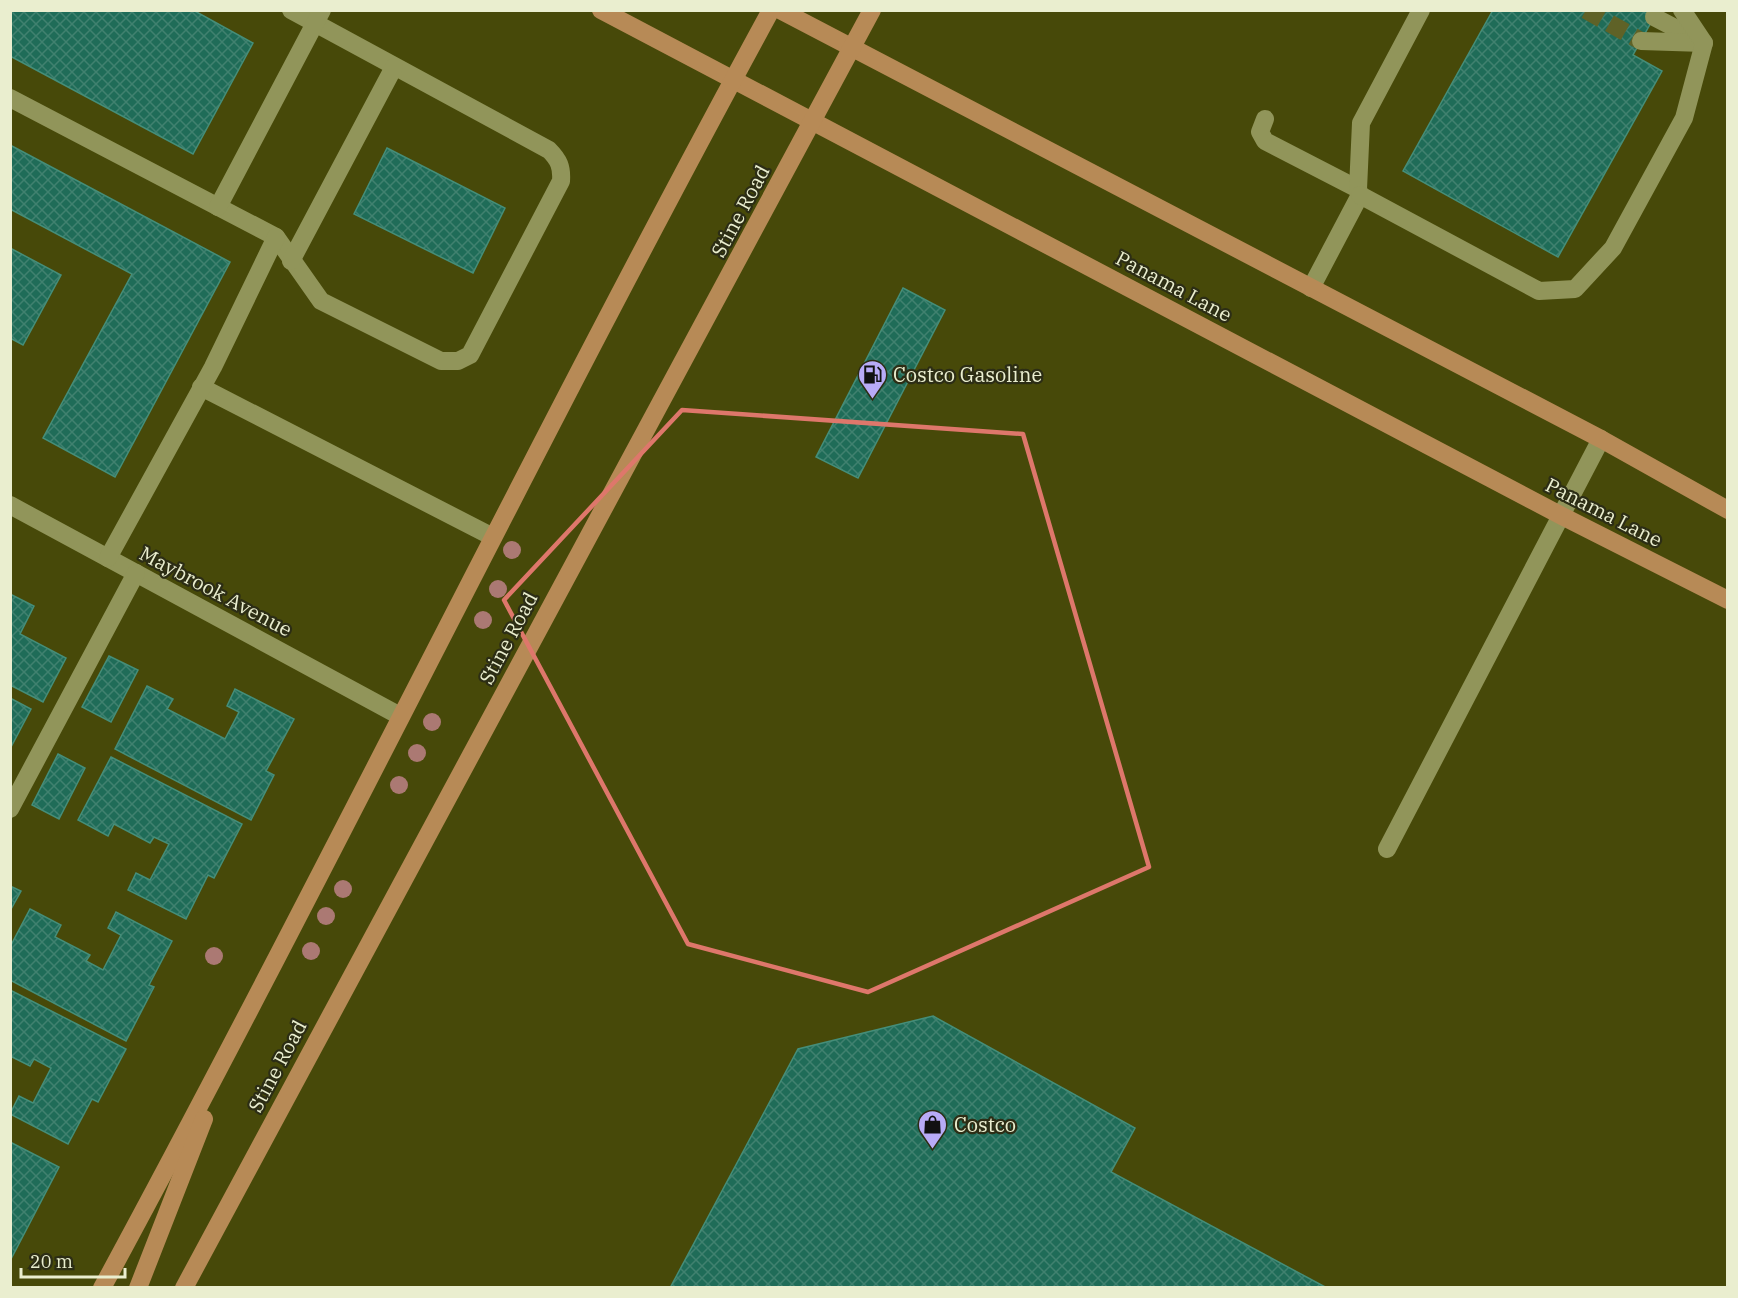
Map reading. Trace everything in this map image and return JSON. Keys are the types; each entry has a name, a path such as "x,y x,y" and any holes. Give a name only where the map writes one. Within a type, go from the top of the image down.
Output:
{"main road":[{"name":"Panama Lane","path":"601,10 1562,516 1728,600"},
{"path":"102,1287 232,1047 400,716 771,10"},
{"path":"780,10 1600,439 1728,510"},
{"name":"Stine Road","path":"184,1287 873,10"},
{"path":"138,1287 232,1047"}],"street":[{"path":"10,98 276,237 321,301 441,362 458,362 470,355 561,181 562,169 558,159 549,150 394,67 319,17 291,10"},
{"path":"1311,288 1359,192 1361,123 1421,10"},
{"path":"1265,119 1260,132 1266,141 1539,291 1575,289 1613,248 1684,118 1704,43 1683,10"},
{"path":"218,207 319,17"},
{"path":"1654,17 1704,43"},
{"path":"1641,41 1704,43"},
{"path":"291,261 394,67"},
{"path":"108,558 201,387 276,237"},
{"path":"201,387 494,537"},
{"path":"1387,849 1600,439"},
{"name":"Maybrook Avenue","path":"10,505 400,716"},
{"path":"10,809 136,573"}],"highlighted area":[{"path":"682,410 1023,434 1149,867 868,992 688,944 504,600"}],"building":[{"path":"10,10 193,10 253,43 193,154 10,56"},
{"path":"1493,10 1658,10 1633,55 1662,71 1558,257 1403,171"},
{"path":"10,145 230,262 115,477 43,438 132,274 10,209"},
{"path":"387,148 505,208 473,273 354,214"},
{"path":"10,248 61,275 23,345 10,338"},
{"name":"Costco Gasoline","path":"903,288 945,310 858,478 816,457"},
{"path":"10,594 34,606 20,634 66,658 43,702 10,685"},
{"path":"109,656 138,670 111,722 82,707"},
{"path":"147,686 173,699 167,709 225,739 239,712 227,706 235,689 294,719 266,771 274,775 251,820 115,749"},
{"path":"10,698 31,709 10,749"},
{"path":"58,754 85,768 59,819 32,805"},
{"path":"111,757 242,824 214,878 208,875 186,919 128,890 136,873 150,880 169,844 154,837 150,843 114,824 108,836 78,820"},
{"path":"10,886 21,891 10,911"},
{"path":"30,909 61,925 55,937 90,955 86,961 103,970 121,935 108,928 116,912 172,941 149,985 154,987 126,1041 10,980 10,947"},
{"path":"10,990 126,1049 98,1102 92,1099 68,1144 10,1114 19,1096 33,1103 51,1068 34,1059 30,1066 10,1056"},
{"name":"Costco","path":"933,1016 1135,1128 1111,1172 1327,1288 670,1288 798,1049"},
{"path":"10,1142 59,1167 10,1261"}],"tunnel":[{"path":"1586,10 1641,41"}],"place":[{"name":"Costco Gasoline","path":"872,400"},
{"name":"Costco","path":"933,1150"}]}
